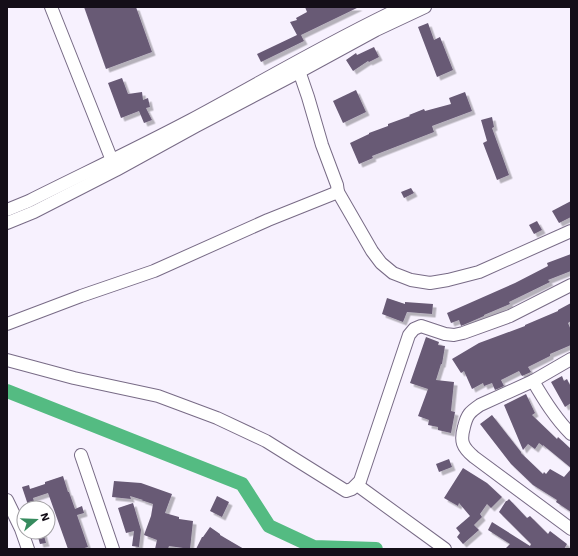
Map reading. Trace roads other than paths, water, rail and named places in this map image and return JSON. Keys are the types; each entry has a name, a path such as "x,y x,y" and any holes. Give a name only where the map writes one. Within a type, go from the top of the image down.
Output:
{"street":[{"path":"51,7 114,165"},
{"path":"297,67 371,22 403,7"},
{"path":"7,223 34,212 192,120 297,67 425,7"},
{"path":"297,67 308,97 322,145 337,185 338,192 372,251 381,263 393,273 411,280 430,283 448,280 479,272 571,232"},
{"path":"7,210 114,165"},
{"path":"7,324 81,296 154,271 268,220 338,192"},
{"path":"7,360 74,378 158,396 218,418 266,441 346,491 352,489 360,482 409,335 414,329 421,326 445,334 454,335 463,333 510,316 571,285"},
{"path":"571,359 533,381 480,405 473,410 467,416 461,438 468,452 474,457 571,529"},
{"path":"533,381 544,402 558,421 571,434"},
{"path":"81,455 114,549"},
{"path":"357,485 445,549"},
{"path":"7,500 21,529 28,549"}],"waterway":[{"path":"7,391 242,484 269,526 314,547 376,549"}]}
